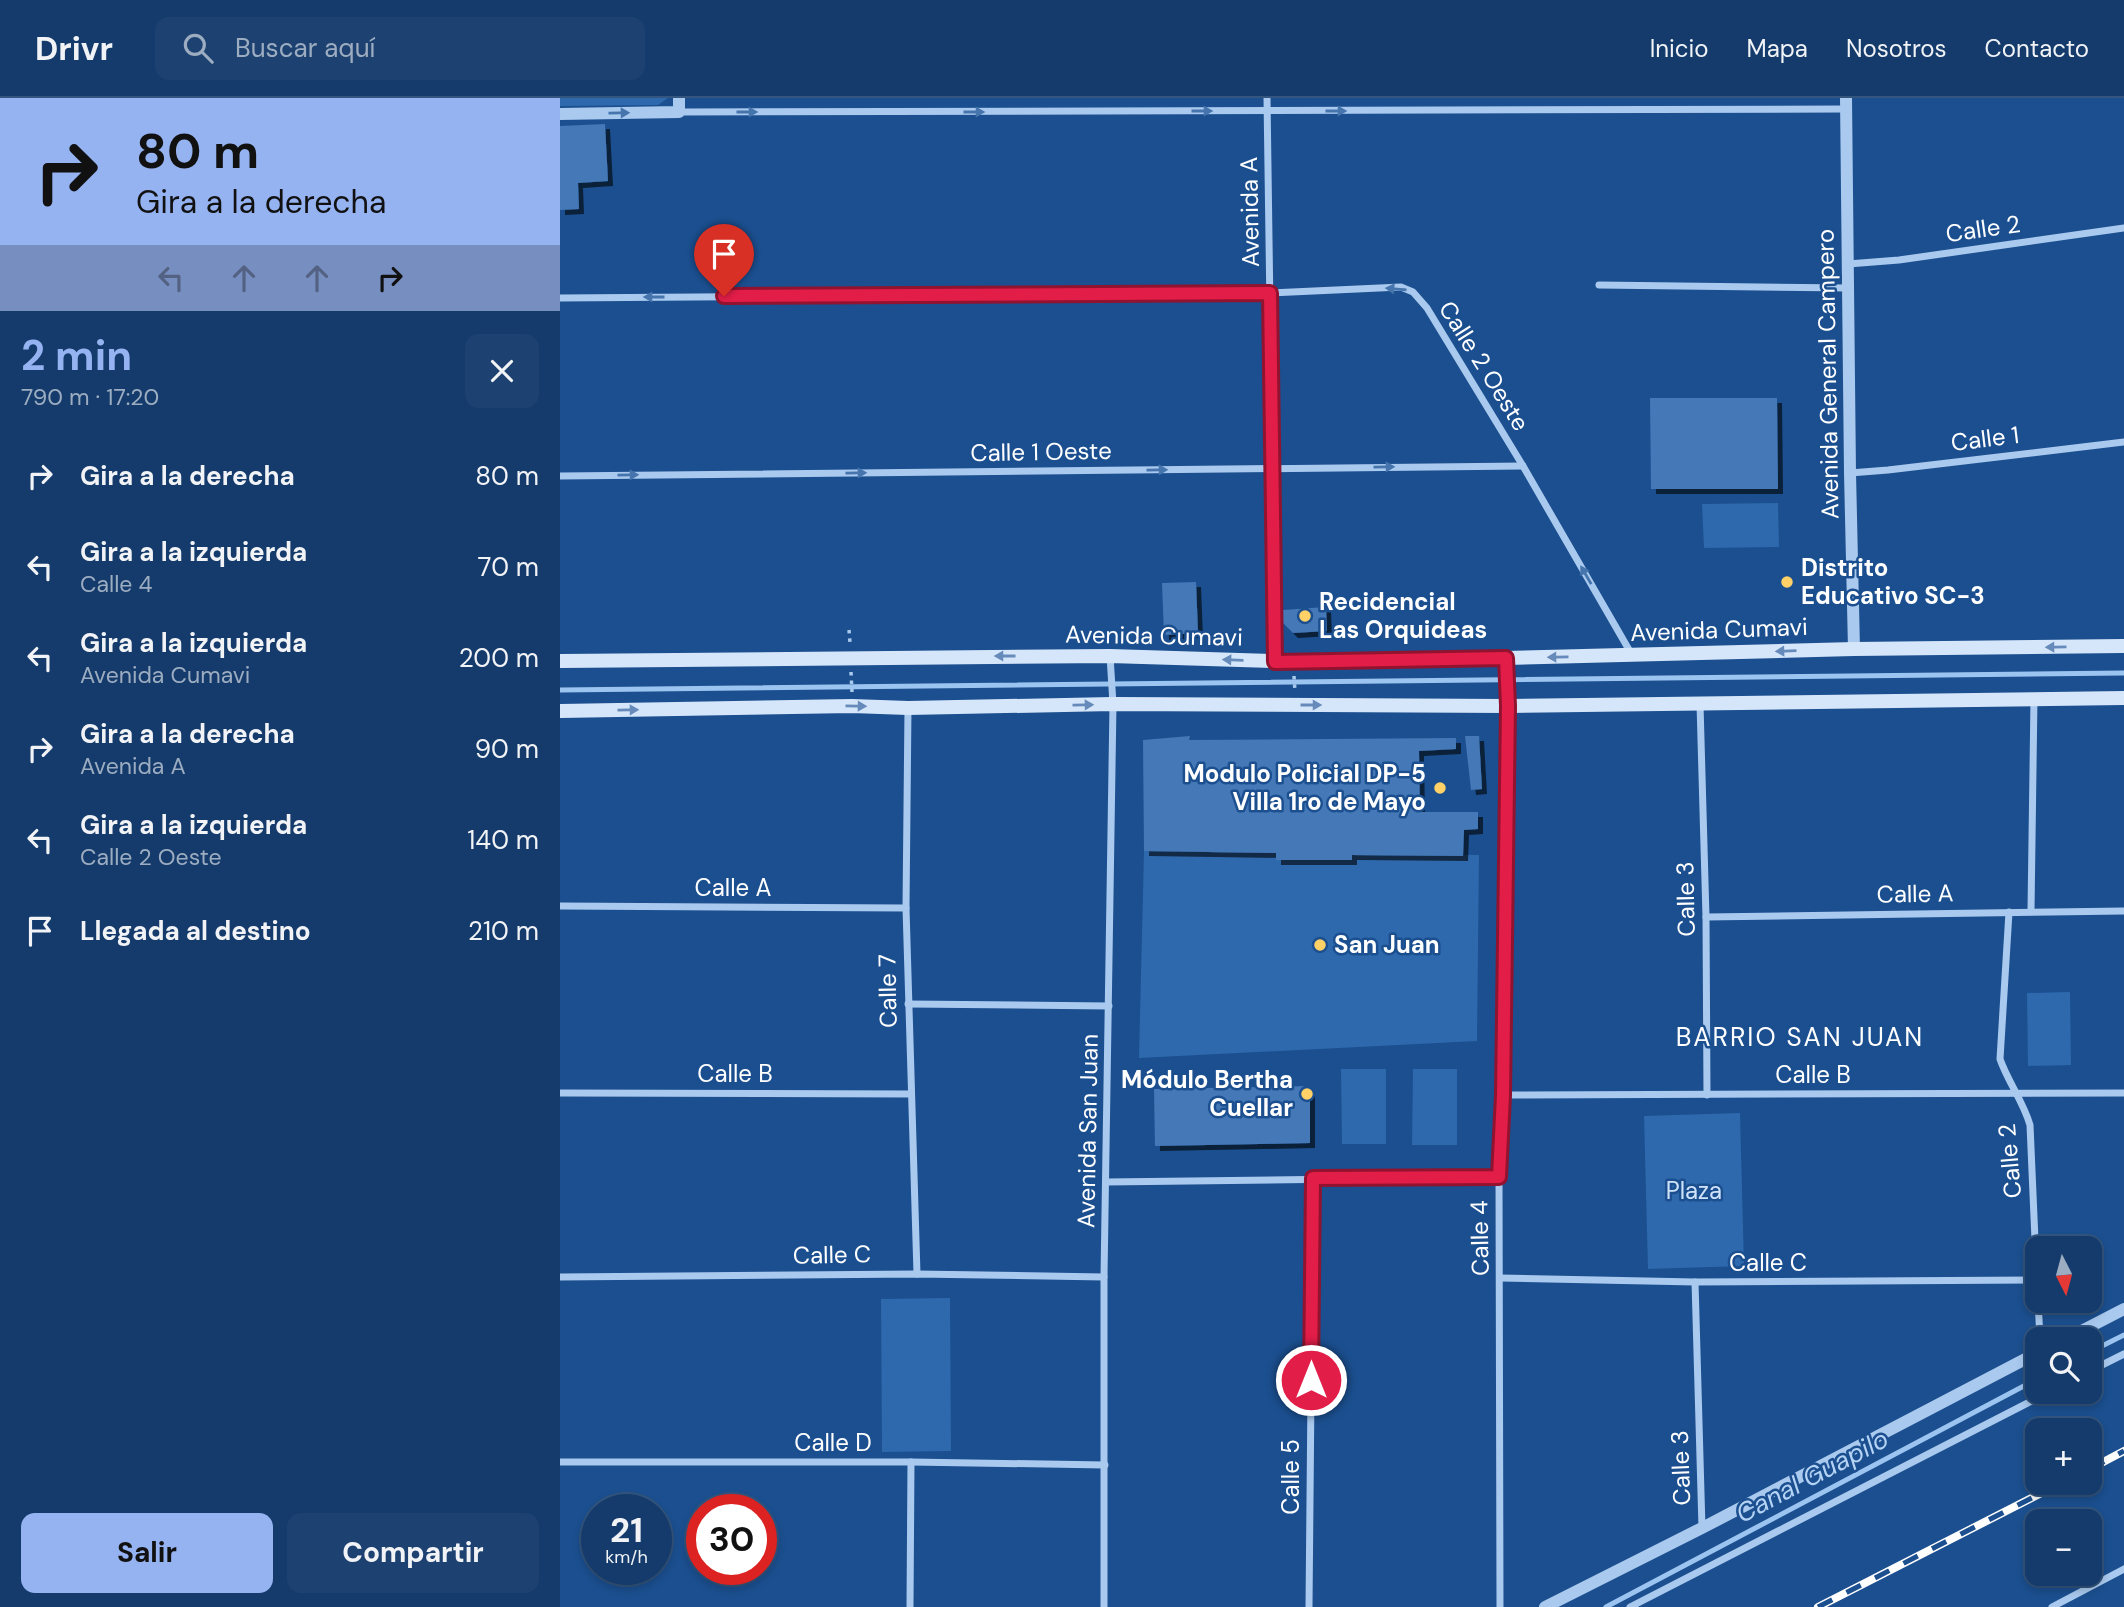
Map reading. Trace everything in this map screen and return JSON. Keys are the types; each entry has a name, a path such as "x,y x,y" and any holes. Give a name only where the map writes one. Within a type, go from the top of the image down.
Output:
{"main road":[{"name":"Avenida Cumavi","path":"560,661 1111,661 1507,666 1632,656 1854,649 2124,646"},
{"path":"560,711 852,706 908,708 1113,698 1508,699 1700,703 2124,698"}],"street":[{"path":"679,98 679,112"},
{"name":"Avenida A","path":"1268,98 1275,662"},
{"path":"560,114 1268,111 1846,104"},
{"name":"Avenida General Campero","path":"1846,104 1854,649"},
{"name":"Calle 2","path":"1847,264 1899,260 2124,228"},
{"path":"1599,285 1848,288"},
{"name":"Calle 2 Oeste","path":"560,298 1270,293 1401,287 1413,292 1427,308 1523,466 1632,656"},
{"name":"Calle 1","path":"1850,473 2124,442"},
{"name":"Calle 1 Oeste","path":"560,476 1523,466"},
{"name":"Avenida San Juan","path":"1104,1607 1104,1277 1113,698 1111,661"},
{"name":"Calle 4","path":"1500,1607 1499,1177 1503,1095 1507,666"},
{"path":"2031,911 2034,698"},
{"name":"Calle 3","path":"1700,703 1706,917 1707,1095"},
{"name":"Calle 7","path":"908,708 906,908 917,1273"},
{"name":"Calle A","path":"560,906 906,908"},
{"name":"Calle A","path":"1706,917 2124,911"},
{"name":"Calle 2","path":"2009,912 2000,1059 2030,1125 2035,1236"},
{"path":"908,1004 1109,1006"},
{"name":"Calle B","path":"560,1093 911,1094"},
{"name":"Calle B","path":"1503,1095 2124,1093"},
{"path":"1106,1182 1499,1177"},
{"name":"Calle 5","path":"1310,1607 1313,1178"},
{"name":"Calle C","path":"560,1277 917,1273 1104,1277"},
{"name":"Calle C","path":"1500,1278 1695,1282 2025,1280"},
{"name":"Calle 3","path":"1695,1282 1702,1528"},
{"path":"2090,1327 2124,1310"},
{"path":"2102,1365 2124,1354"},
{"path":"1545,1607 2025,1359"},
{"path":"1630,1607 2025,1404"},
{"name":"Calle D","path":"560,1462 1105,1465"},
{"path":"910,1607 911,1462"},
{"path":"2052,1607 2124,1569"},
{"path":"1650,1597 1654,1607"}],"path":[{"path":"851,669 852,691"},
{"path":"1294,674 1295,692"}],"green space":[{"path":"560,98 668,98 658,105 560,106"},
{"path":"1778,503 1779,547 1704,548 1702,504"},
{"name":"San Juan","path":"1144,851 1479,855 1477,1041 1139,1058"},
{"path":"2070,992 2071,1065 2028,1066 2027,993"},
{"path":"1341,1069 1386,1069 1386,1144 1342,1144"},
{"path":"1413,1069 1457,1069 1457,1145 1412,1145"},
{"name":"Plaza","path":"1740,1113 1744,1266 1648,1269 1644,1116"},
{"path":"950,1298 951,1451 882,1452 881,1299"}],"building":[{"path":"605,124 608,181 578,183 579,209 560,210 560,126"},
{"path":"1650,398 1777,398 1778,489 1651,489"},
{"path":"1196,582 1198,633 1164,635 1162,583"},
{"name":"Recidencial Las Orquideas","path":"1326,607 1327,631 1293,633 1283,623 1283,610"},
{"path":"1190,736 1189,740 1456,738 1456,749 1419,751 1420,812 1478,812 1478,829 1464,830 1463,856 1352,855 1352,860 1276,860 1276,853 1144,851 1143,740"},
{"path":"1465,736 1479,736 1482,789 1471,790"},
{"path":"1310,1086 1310,1143 1155,1146 1154,1089"}],"waterway":[{"path":"560,690 2124,673"},
{"name":"Canal Guapilo","path":"2102,1346 2124,1335"},
{"name":"Canal Guapilo","path":"1606,1607 2025,1385"}],"railway":[{"path":"2102,1463 2124,1451"},
{"path":"1818,1607 2038,1495"}],"place":[{"name":"Distrito Educativo SC-3","path":"1787,582"},
{"name":"Recidencial Las Orquideas","path":"1305,616"},
{"name":"Modulo Policial DP-5 Villa 1ro de Mayo","path":"1440,788"},
{"name":"San Juan","path":"1320,945"},
{"name":"Módulo Bertha Cuellar","path":"1307,1094"}],"district":[{"name":"BARRIO SAN JUAN","path":"1800,1037"}],"route":[{"path":"724,296 1270,293 1275,662 1506,658 1508,706 1503,1095 1499,1177 1313,1178 1311,1380"}]}
